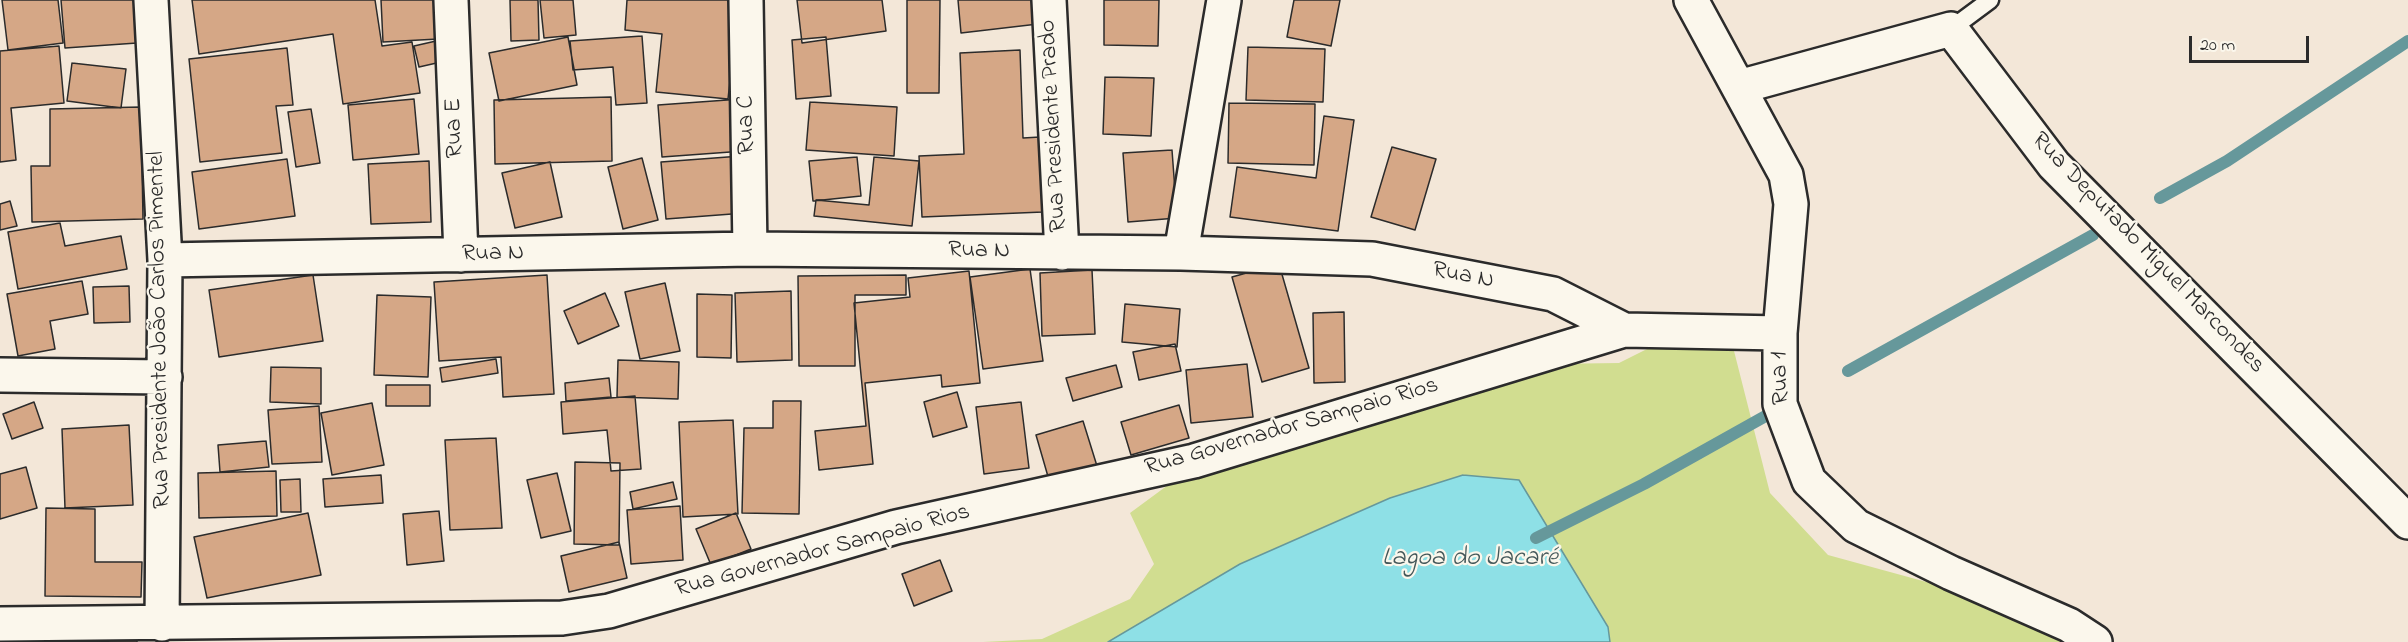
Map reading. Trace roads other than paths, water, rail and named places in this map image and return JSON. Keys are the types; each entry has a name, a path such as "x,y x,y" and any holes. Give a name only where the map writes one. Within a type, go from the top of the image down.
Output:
{"street":[{"name":"Rua Presidente João Carlos Pimentel","path":"151,0 165,260 162,624"},
{"name":"Rua E","path":"451,0 460,255"},
{"name":"Rua C","path":"746,0 750,249"},
{"name":"Rua Presidente Prado","path":"1049,0 1062,253"},
{"path":"1181,253 1224,0"},
{"name":"Rua 1","path":"1691,0 1786,175 1791,204 1780,333 1780,405 1809,481 1856,526 1951,573 2069,625 2095,642"},
{"path":"1739,87 1951,29"},
{"name":"Rua Deputado Miguel Marcondes","path":"1951,29 2054,165 2408,522"},
{"name":"Rua N","path":"165,260 750,249 1181,253 1372,259 1553,294 1624,330 1780,333"},
{"name":"Rua Governador Sampaio Rios","path":"0,624 562,618 609,611 896,527 1194,461 1624,330"},
{"path":"0,375 165,377"}],"lane":[{"path":"1951,29 1990,0"}],"water":[{"name":"Lagoa do Jacaré","path":"1463,475 1519,480 1608,627 1610,642 1108,642 1240,564 1390,498"}],"waterway":[{"path":"2160,198 2227,161 2408,41"},
{"path":"1848,371 2093,235"},
{"path":"1536,538 1644,484 1771,413"}]}
